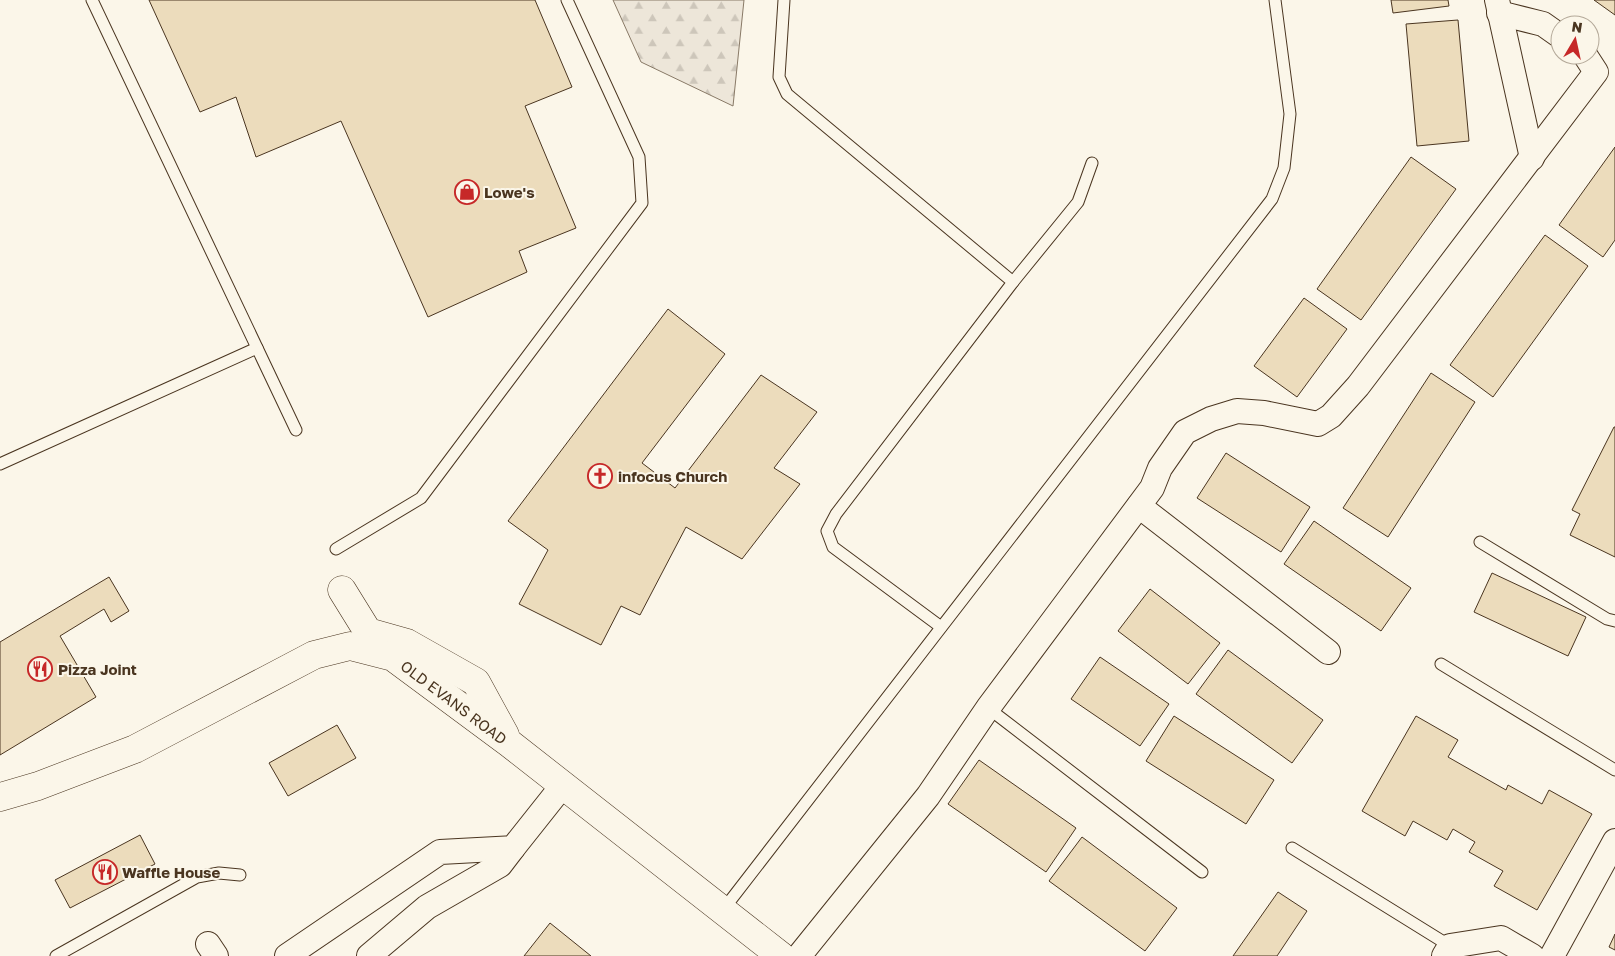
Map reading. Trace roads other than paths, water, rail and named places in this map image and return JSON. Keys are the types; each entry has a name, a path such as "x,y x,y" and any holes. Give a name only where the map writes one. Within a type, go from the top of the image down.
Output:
{"street":[{"path":"1498,7 1543,24 1550,29"},
{"path":"1498,7 1532,158"},
{"path":"799,956 928,796 988,708 1152,488 1160,468 1185,432 1212,419 1236,411 1264,413 1318,424 1331,416 1358,386 1596,72 1591,65"},
{"path":"1139,506 1328,652"},
{"path":"342,590 368,632 407,643 476,682 509,742"},
{"name":"OLD EVANS ROAD","path":"0,797 38,786 135,749 314,655 350,646 393,657 509,742 782,956"},
{"path":"369,956 427,907 500,865 563,785"},
{"path":"1552,956 1615,841"},
{"path":"287,956 440,852 513,848"},
{"path":"1447,951 1502,938 1532,956"}],"lane":[{"path":"92,0 296,430"},
{"path":"336,548 421,498 642,203 639,158 566,0"},
{"path":"784,0 779,77 787,94 1013,282"},
{"path":"723,910 1272,199 1284,168 1290,114 1275,0"},
{"path":"941,627 833,547 828,531 836,514 1013,282 1078,202 1092,163"},
{"path":"0,464 257,348"},
{"path":"1480,542 1607,619 1615,621"},
{"path":"1441,664 1615,770"},
{"path":"988,708 1202,872"},
{"path":"1292,848 1447,951"},
{"path":"56,956 196,878 219,873 240,876"}],"place":[{"name":"Lowe's","path":"467,192"},
{"name":"infocus Church","path":"600,476"},
{"name":"Pizza Joint","path":"40,669"},
{"name":"Waffle House","path":"105,872"}]}
